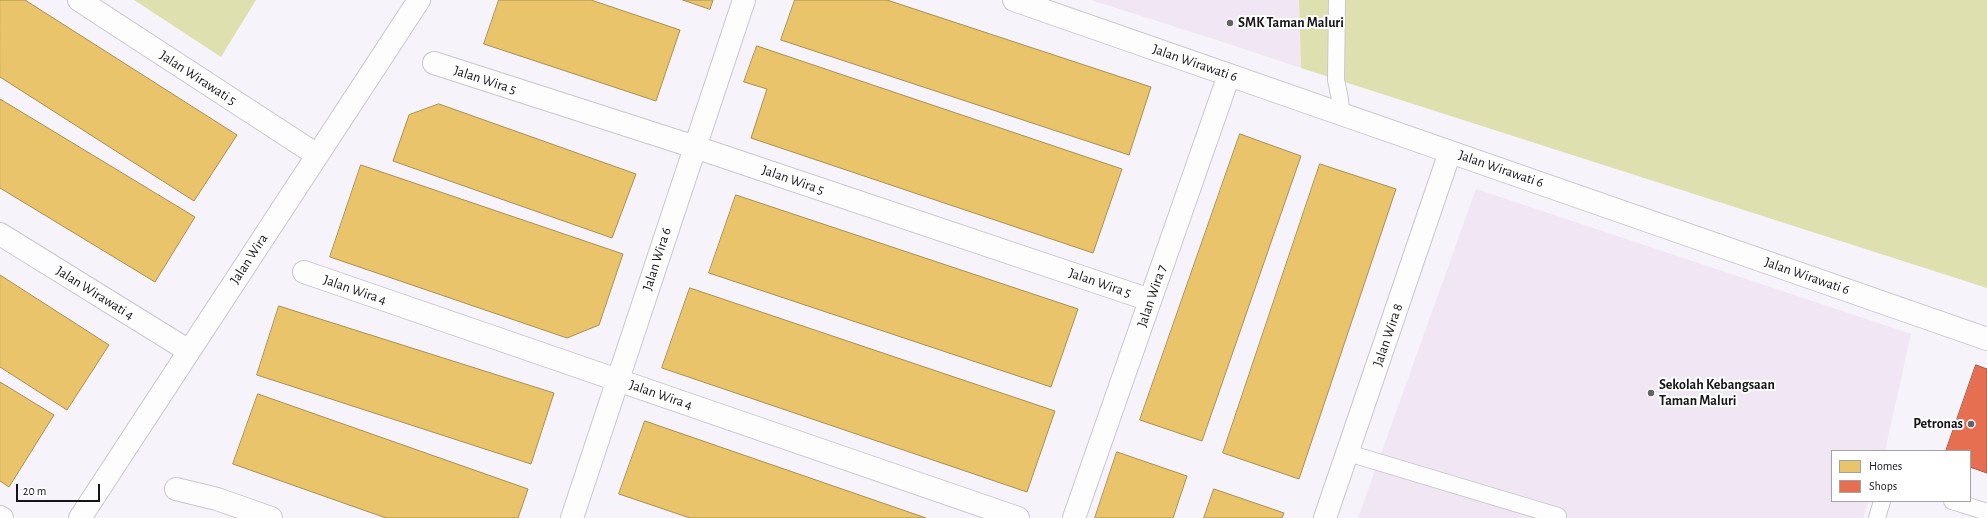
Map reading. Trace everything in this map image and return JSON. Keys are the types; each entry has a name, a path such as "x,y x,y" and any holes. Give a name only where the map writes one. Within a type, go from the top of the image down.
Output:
{"street":[{"name":"Jalan Wirawati 5","path":"79,0 317,155"},
{"name":"Jalan Wira","path":"80,518 419,0"},
{"name":"Jalan Wira 6","path":"572,518 744,0"},
{"name":"Jalan Wirawati 6","path":"1014,0 1987,339"},
{"name":"Jalan Wira 5","path":"434,63 695,147 1150,300"},
{"name":"Jalan Wira 7","path":"1074,518 1229,75"},
{"name":"Jalan Wira 8","path":"1325,518 1450,152"},
{"name":"Jalan Wirawati 4","path":"0,234 189,351"},
{"name":"Jalan Wira 4","path":"304,272 1018,518"},
{"path":"176,489 217,499 271,518"}],"lane":[{"path":"1336,0 1336,80 1341,114"},
{"path":"1348,453 1558,516"},
{"path":"1877,518 1882,502"},
{"path":"1955,502 1987,512"}],"shaded area":[{"name":"SMK Taman Maluri","path":"1091,0 1299,0 1301,68 1232,45"},
{"name":"Sekolah Kebangsaan Taman Maluri","path":"1476,189 1911,334 1885,450 1831,450 1831,502 1869,502 1863,518 1358,518"}],"green space":[{"path":"134,0 256,0 221,57"},
{"path":"1299,0 1987,0 1987,288 1301,68"}],"building: Homes":[{"path":"0,0 25,0 237,135 194,201 0,77"},
{"path":"499,0 591,0 680,30 656,101 484,44"},
{"path":"683,0 713,0 710,9"},
{"path":"795,0 887,0 1151,87 1129,155 781,40"},
{"path":"757,46 1122,169 1093,253 751,138 767,89 744,82"},
{"path":"0,99 195,217 155,282 0,188"},
{"path":"439,104 636,174 612,238 393,161 409,115"},
{"path":"1240,134 1301,156 1202,441 1140,420"},
{"path":"1320,164 1396,189 1299,479 1223,453"},
{"path":"361,165 623,254 599,325 567,338 330,257"},
{"path":"736,195 1078,309 1051,387 709,273"},
{"path":"0,275 109,345 67,410 0,367"},
{"path":"690,288 1055,411 1027,492 662,368"},
{"path":"279,306 554,393 531,464 257,375"},
{"path":"0,382 54,415 9,487 0,481"},
{"path":"258,394 528,489 518,518 386,518 233,464"},
{"path":"645,421 926,518 690,518 619,494"},
{"path":"1117,452 1187,476 1173,518 1095,518"},
{"path":"1214,489 1284,513 1282,518 1204,518"}],"building: Shops":[{"path":"1976,365 1987,369 1987,473 1971,467 1971,450 1946,450"}],"place":[{"name":"SMK Taman Maluri","path":"1230,23"},
{"name":"Sekolah Kebangsaan Taman Maluri","path":"1651,393"},
{"name":"Petronas","path":"1971,424"}]}
